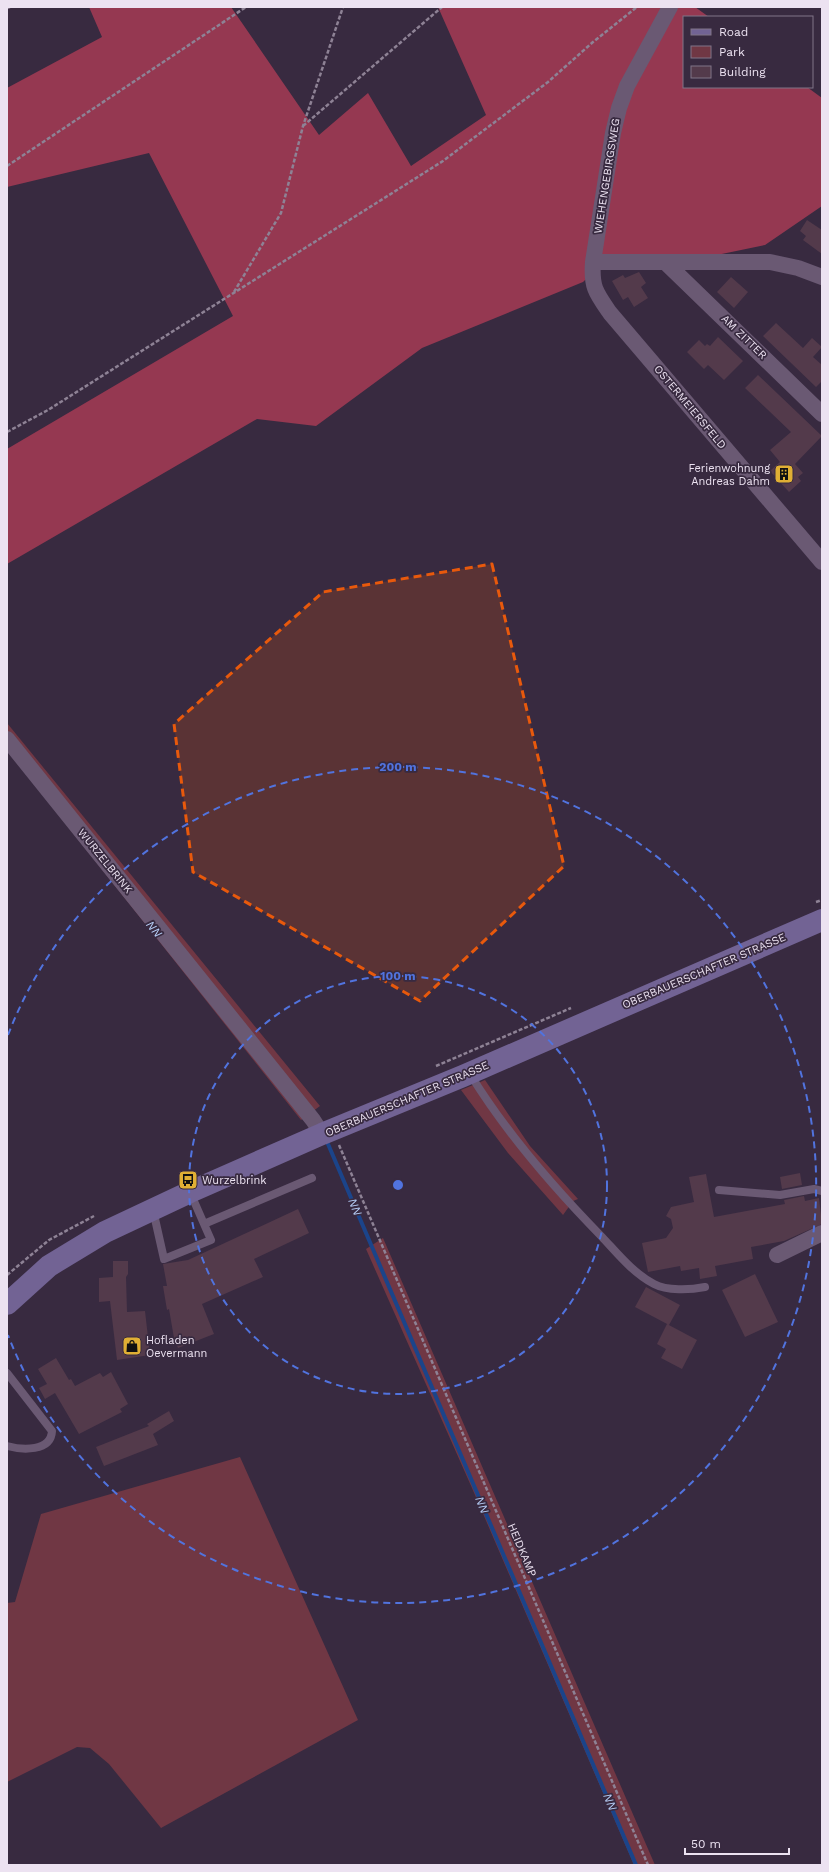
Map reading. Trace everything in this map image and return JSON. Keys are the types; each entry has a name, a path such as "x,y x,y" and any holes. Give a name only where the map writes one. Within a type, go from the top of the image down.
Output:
{"main road":[{"name":"OBERBAUERSCHAFTER STRASSE","path":"7,1304 49,1266 105,1232 153,1209 327,1132 469,1074 822,920"}],"street":[{"name":"WIEHENGEBIRGSWEG","path":"593,262 613,133 619,108 627,86 670,7"},
{"path":"593,262 770,262 798,268 822,277"},
{"name":"OSTERMEIERSFELD","path":"593,262 592,282 595,292 610,313 822,562"},
{"name":"AM ZITTER","path":"665,262 822,414"},
{"name":"WURZELBRINK","path":"7,739 313,1120 327,1132"},
{"path":"777,1255 822,1233"}],"lane":[{"path":"469,1074 509,1132 539,1169 571,1206 636,1272 655,1285 670,1289 705,1287"},
{"path":"204,1224 312,1178"},
{"path":"719,1190 780,1195 814,1189 822,1191"},
{"path":"153,1209 164,1259 211,1240 190,1192"},
{"path":"7,1373 52,1431 52,1436 48,1443 42,1447 7,1446"}],"path":[{"path":"7,166 246,7"},
{"path":"234,293 281,213 303,126 344,7"},
{"path":"303,126 442,7"},
{"path":"7,432 48,410 444,161 548,82 593,42 638,7"},
{"name":"HEIDKAMP","path":"327,1132 382,1241 648,1865"}],"highlighted area":[{"path":"492,564 564,866 420,1001 193,872 174,724 323,592"}],"green space":[{"path":"7,723 320,1106 301,1120 7,750"},
{"path":"485,1080 530,1146 578,1199 573,1201 563,1215 508,1153 461,1090"},
{"path":"383,1238 655,1865 634,1865 472,1488 366,1249"},
{"path":"240,1457 358,1720 161,1828 109,1764 90,1748 77,1747 7,1782 7,1603 15,1602 41,1514"}],"shaded area":[{"path":"89,7 231,7 319,135 368,93 411,166 486,115 438,7 695,7 708,16 683,16 683,88 808,88 822,98 822,206 765,245 712,256 619,256 593,272 583,282 422,348 316,426 257,419 7,564 7,449 233,316 149,153 7,187 7,88 102,37"}],"building":[{"path":"807,220 822,230 822,254 803,240 806,236 800,231"},
{"path":"639,272 646,283 641,287 648,298 634,307 628,297 623,300 612,281 623,275 625,278"},
{"path":"731,277 748,292 734,308 717,292"},
{"path":"776,323 803,348 812,338 822,347 813,357 822,365 822,381 816,387 763,336"},
{"path":"718,337 743,361 724,380 708,365 704,369 687,352 699,340 705,346 707,344 710,346"},
{"path":"758,375 822,436 795,464 803,473 798,477 801,481 789,492 770,471 780,462 770,450 791,432 745,388"},
{"path":"800,1173 802,1185 782,1189 780,1177"},
{"path":"706,1174 714,1217 785,1204 784,1200 804,1196 805,1201 819,1198 822,1224 784,1241 751,1247 753,1259 715,1266 717,1276 700,1279 699,1268 681,1271 680,1266 648,1272 642,1243 666,1238 673,1228 671,1219 666,1216 671,1207 694,1202 689,1177"},
{"path":"298,1209 309,1233 254,1259 263,1277 202,1304 214,1334 178,1348 174,1338 169,1309 167,1310 163,1286 167,1286 163,1264 188,1260"},
{"path":"113,1261 128,1261 128,1274 126,1277 127,1312 145,1311 150,1355 117,1360 110,1301 99,1302 99,1278 113,1277"},
{"path":"755,1274 778,1322 745,1337 722,1290"},
{"path":"646,1287 680,1305 669,1325 635,1307"},
{"path":"667,1324 697,1340 682,1369 661,1358 666,1349 657,1344"},
{"path":"56,1358 69,1380 71,1379 75,1386 100,1373 103,1377 111,1372 128,1404 120,1409 122,1412 79,1434 55,1393 45,1399 39,1388 47,1384 38,1369"},
{"path":"169,1411 174,1421 153,1434 158,1445 104,1466 96,1447 149,1426 147,1424"}],"waterway":[{"name":"NN","path":"328,1144 636,1865"}],"place":[{"name":"Ferienwohnung Andreas Dahm","path":"784,474"},
{"name":"Wurzelbrink","path":"188,1180"},
{"name":"Hofladen Oevermann","path":"132,1346"}]}
